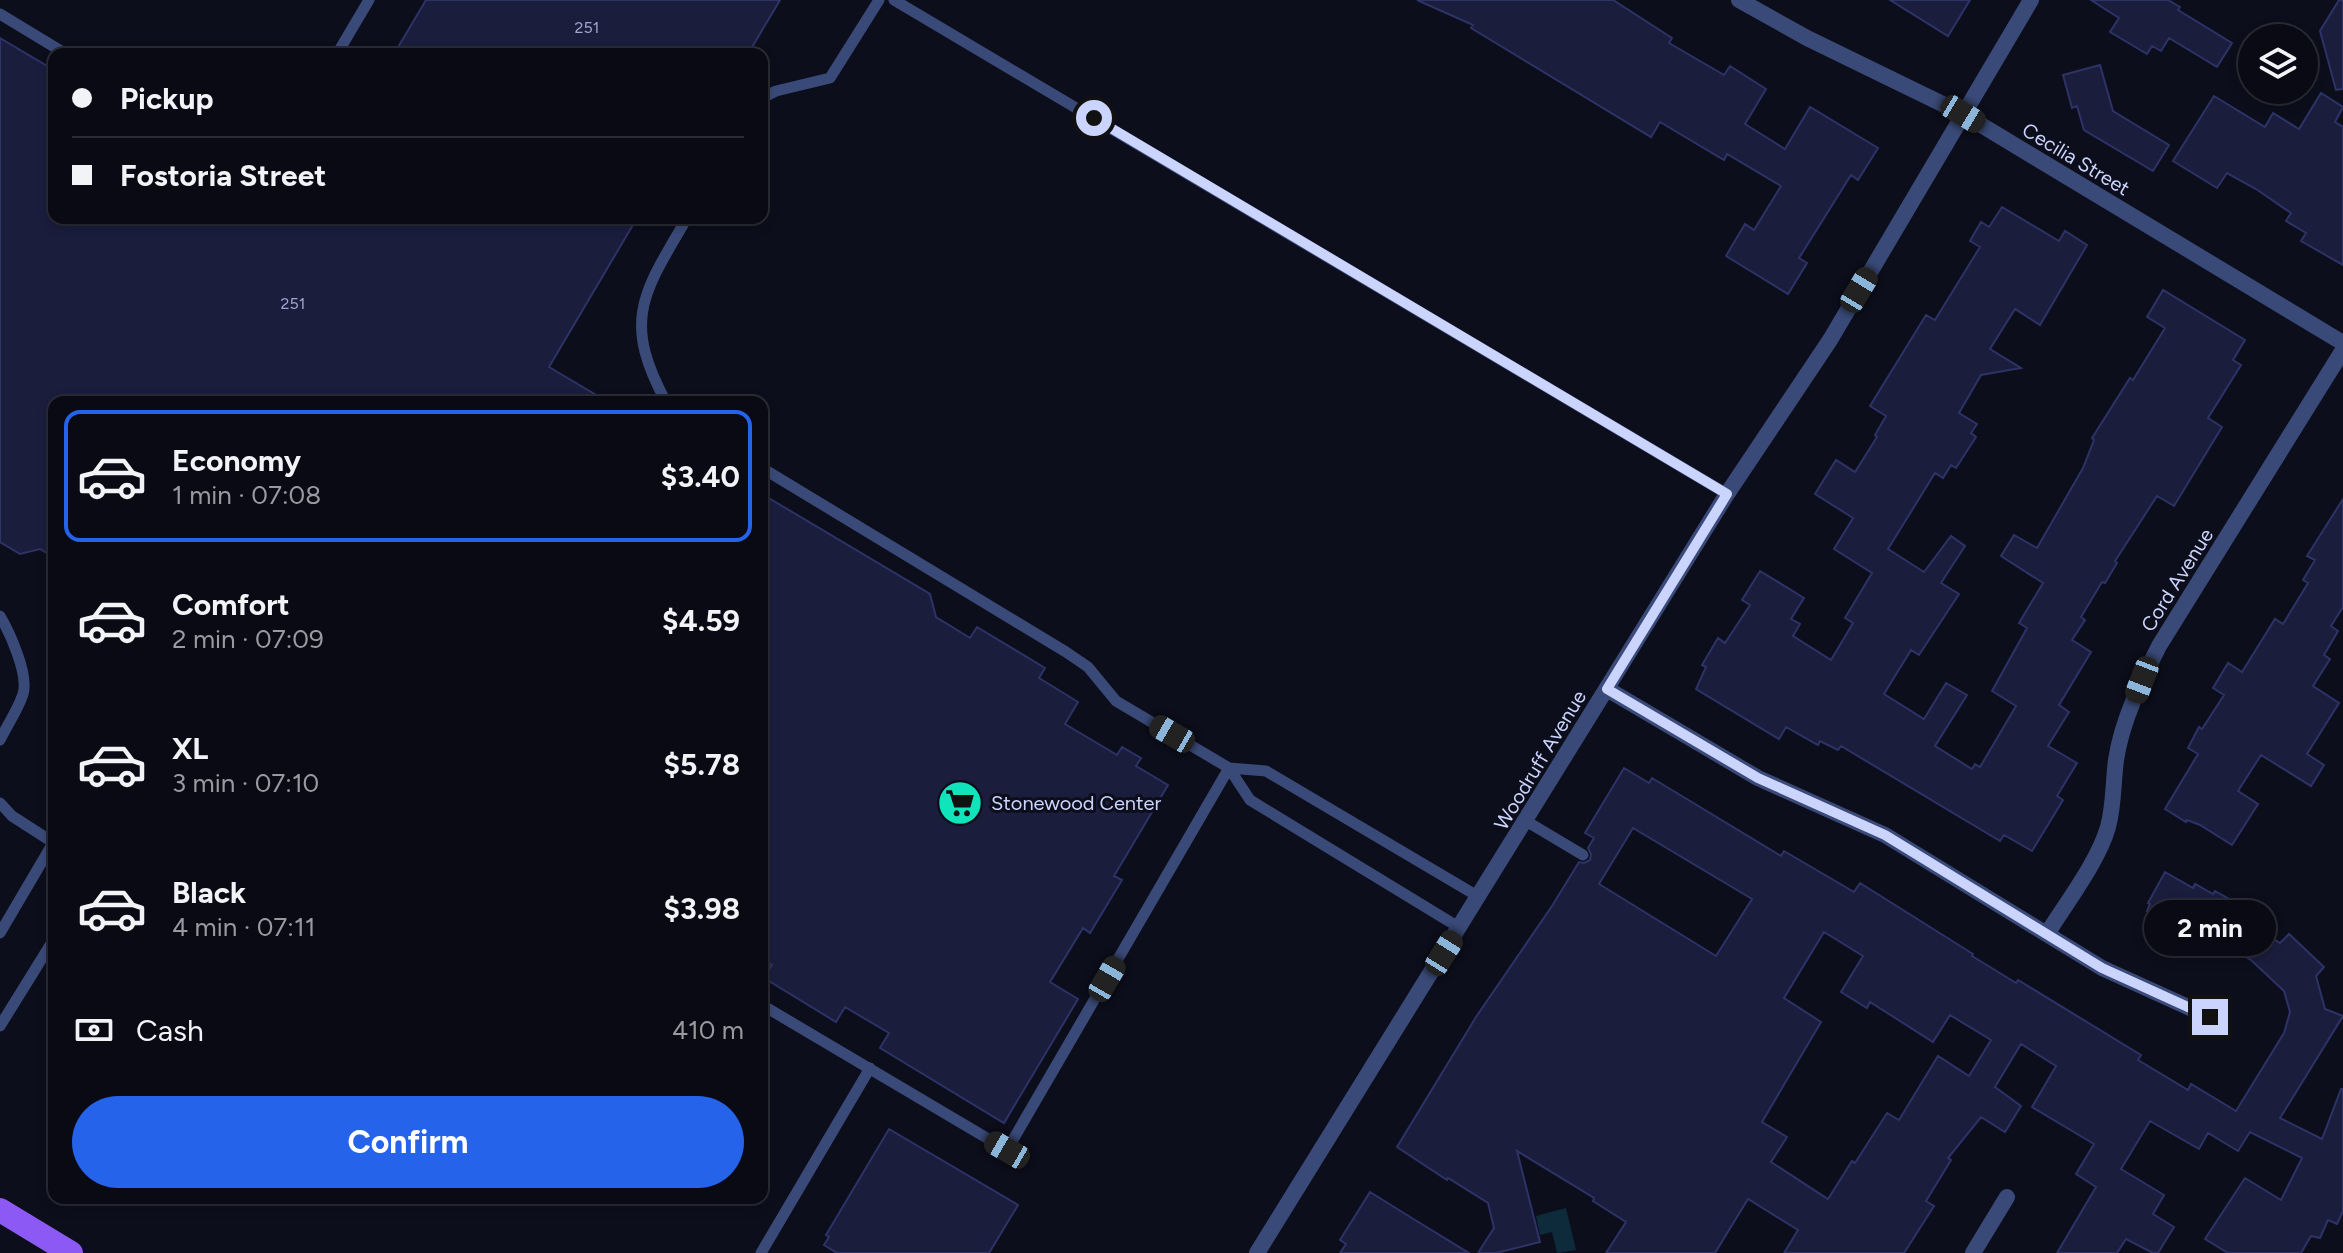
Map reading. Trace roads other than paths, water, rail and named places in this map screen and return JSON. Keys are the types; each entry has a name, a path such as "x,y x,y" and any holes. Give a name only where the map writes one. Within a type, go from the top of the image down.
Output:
{"main road":[{"path":"0,1210 71,1253"}],"street":[{"name":"Cecilia Street","path":"1739,0 1807,38 1963,114 2343,343"},
{"name":"Woodruff Avenue","path":"1257,1253 1727,494 1830,340 2031,0"},
{"name":"Cord Avenue","path":"2047,934 2099,849 2108,828 2116,760 2124,726 2159,646 2343,350"},
{"path":"1607,689 1758,778 1885,835 2102,968 2210,1017"},
{"path":"1973,1253 2007,1197"}],"lane":[{"path":"341,48 369,0"},
{"path":"768,95 830,78 879,0"},
{"path":"894,0 1727,494"},
{"path":"0,14 56,48"},
{"path":"663,396 651,372 645,350 641,329 642,308 650,281 683,224"},
{"path":"768,472 1066,652 1088,667 1116,701 1229,768 1266,771 1479,897"},
{"path":"0,616 14,646 25,684 23,695 0,740"},
{"path":"1229,768 1250,800 1460,928"},
{"path":"768,1008 1007,1150 1229,768"},
{"path":"0,803 12,816 48,839"},
{"path":"1526,821 1583,855"},
{"path":"0,933 48,853"},
{"path":"0,1026 48,949"},
{"path":"761,1253 870,1068"}],"water":[{"path":"1566,1208 1576,1250 1557,1253 1552,1232 1540,1235 1536,1216"}],"place":[{"name":"Stonewood Center","path":"960,803"}]}
